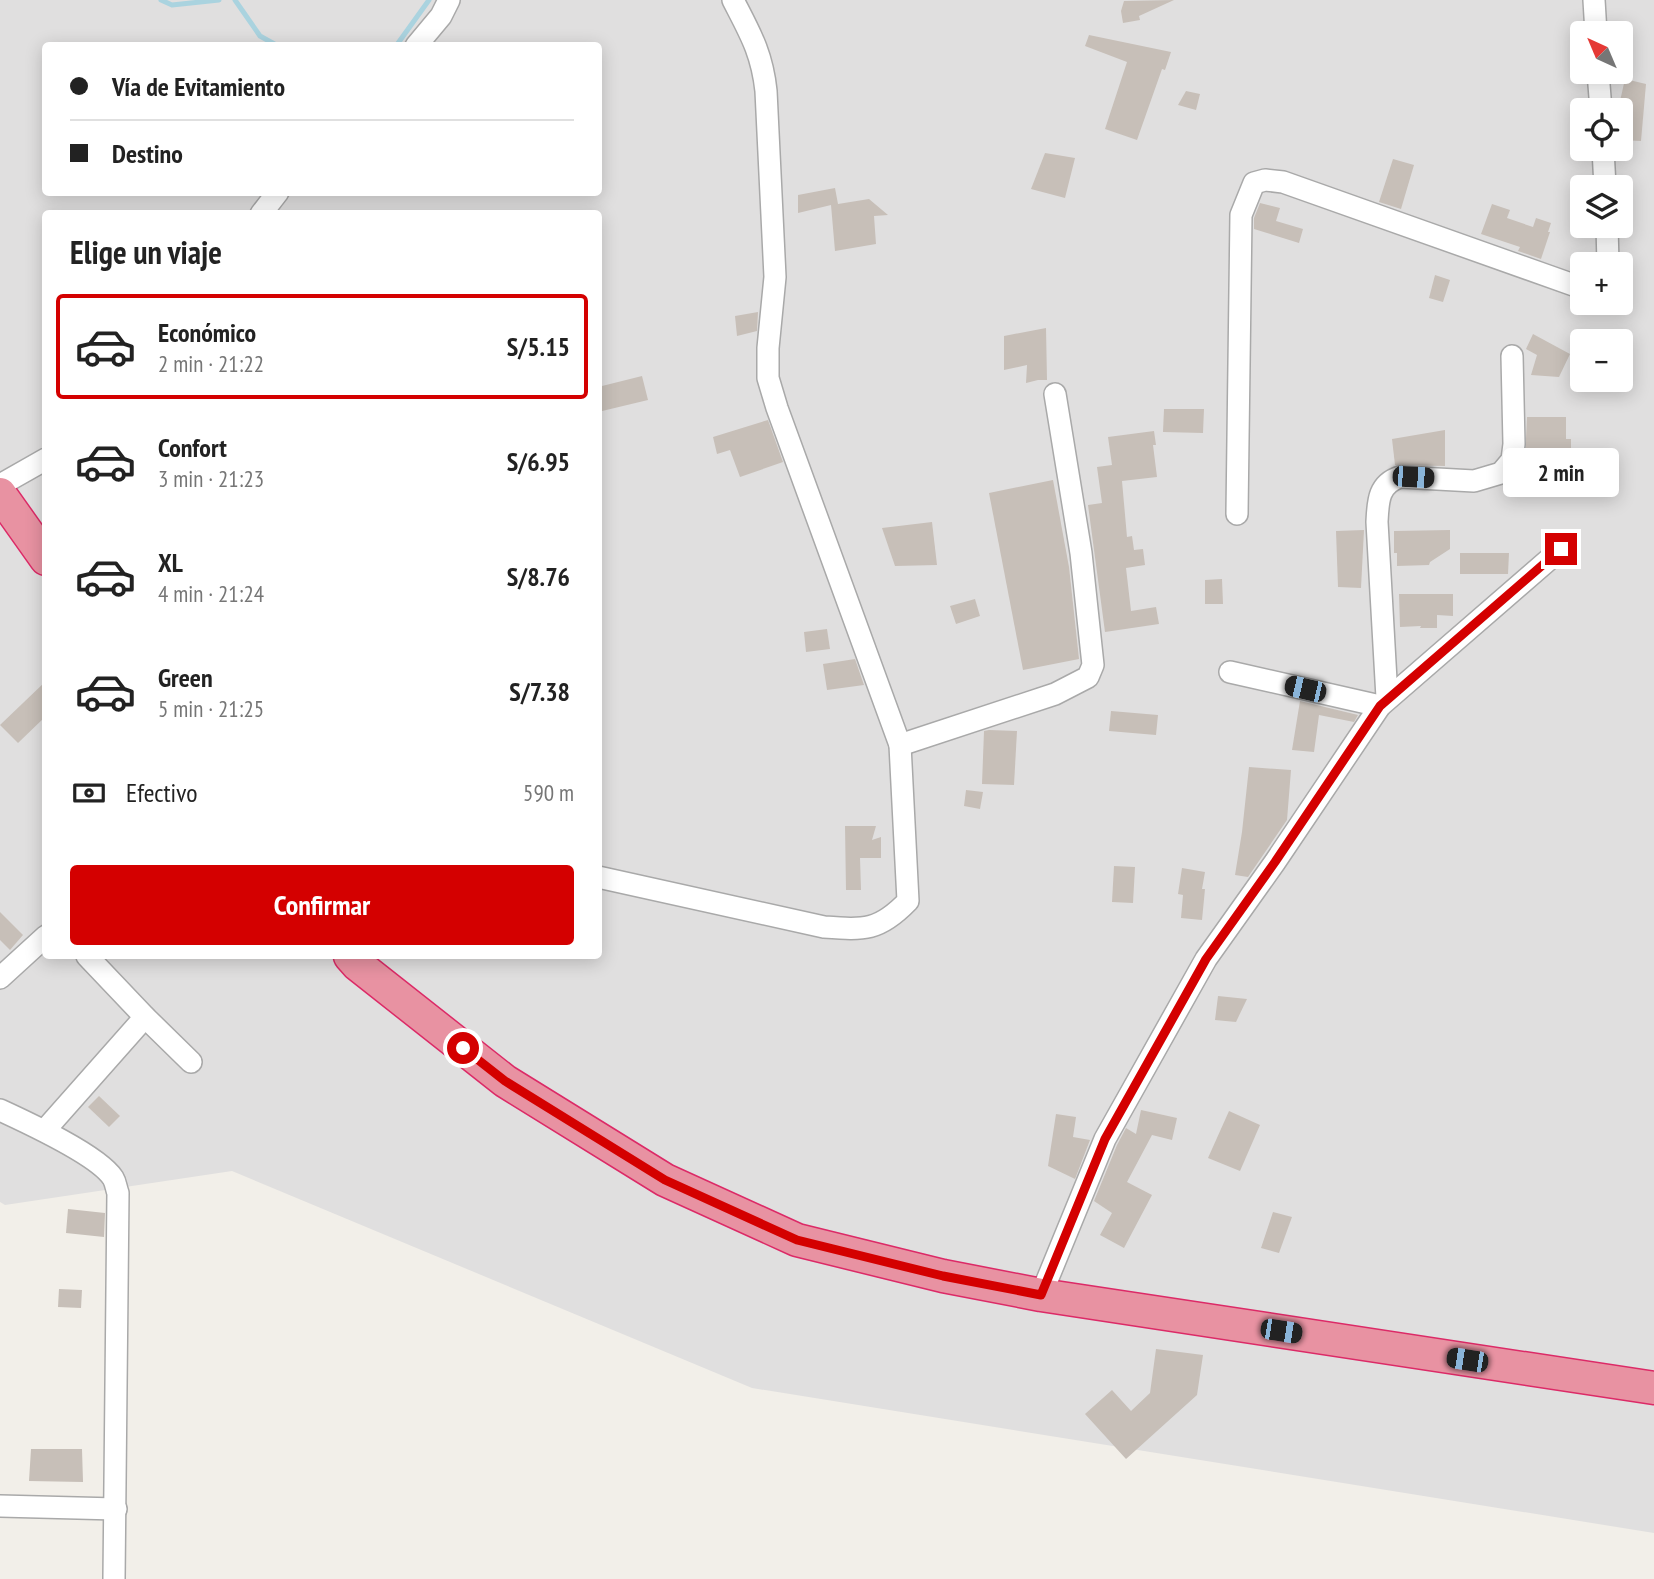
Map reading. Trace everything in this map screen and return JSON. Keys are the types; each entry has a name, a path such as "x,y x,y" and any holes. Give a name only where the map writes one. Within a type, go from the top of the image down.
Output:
{"highway":[{"path":"0,494 42,553"},
{"path":"353,959 505,1081 665,1180 797,1240 943,1276 1041,1295 1654,1388"}],"street":[{"path":"419,42 441,16 449,0"},
{"path":"602,878 824,927 848,929 871,927 891,919 908,901 900,745 768,378 775,277 766,90 763,64 753,37 733,0"},
{"path":"1594,0 1595,21"},
{"path":"1237,514 1241,215 1254,183 1265,180 1283,182 1570,284"},
{"path":"264,210 275,196"},
{"path":"1384,702 1377,522 1378,501 1382,489 1390,480 1400,477 1474,481 1502,472 1512,460 1514,444 1512,356"},
{"path":"900,745 1055,694 1088,677 1093,665 1081,553 1055,394"},
{"path":"0,485 42,461"},
{"path":"1041,1295 1105,1139 1206,959 1384,702 1561,549"},
{"path":"1230,671 1384,702"},
{"path":"0,978 42,940"},
{"path":"90,959 191,1062"},
{"path":"45,1130 145,1017"},
{"path":"0,1110 45,1130 103,1167 115,1182 118,1194 114,1579"},
{"path":"0,1506 116,1509"}],"shaded area":[{"path":"0,0 1654,0 1654,1533 752,1388 232,1171 5,1205 0,1202"}],"building":[{"path":"1174,0 1139,16 1140,20 1123,23 1121,11 1124,1"},
{"path":"1089,35 1171,52 1165,70 1162,69 1137,140 1105,129 1127,62 1085,46"},
{"path":"1633,81 1646,84 1641,141 1633,141 1633,98 1621,98 1624,84 1633,84"},
{"path":"1186,91 1200,94 1196,110 1178,105"},
{"path":"1045,153 1075,158 1065,198 1031,189"},
{"path":"1393,159 1414,165 1401,209 1379,202"},
{"path":"835,188 838,204 869,199 888,215 874,216 876,244 835,251 831,205 798,213 798,195"},
{"path":"1260,203 1280,208 1276,221 1303,229 1299,243 1254,229 1254,218"},
{"path":"1492,204 1510,210 1507,218 1533,227 1536,218 1551,223 1541,259 1518,251 1520,247 1481,234"},
{"path":"1435,275 1450,280 1443,302 1429,298"},
{"path":"758,312 757,331 737,336 735,316"},
{"path":"1046,328 1047,380 1026,383 1027,365 1004,370 1004,336"},
{"path":"1533,334 1570,354 1559,377 1531,375 1537,355 1526,349"},
{"path":"642,376 648,400 602,411 602,386"},
{"path":"1164,409 1204,409 1203,433 1163,432"},
{"path":"1527,417 1566,417 1566,439 1571,439 1571,461 1525,460"},
{"path":"768,420 783,462 740,477 730,450 717,454 713,437"},
{"path":"1445,430 1445,466 1395,465 1392,439"},
{"path":"1154,431 1157,477 1122,481 1127,537 1132,536 1134,550 1143,549 1145,565 1126,568 1131,611 1156,607 1159,624 1105,632 1088,505 1102,503 1097,467 1112,465 1108,437"},
{"path":"1053,480 1069,567 1079,659 1023,670 989,493"},
{"path":"932,522 937,565 895,566 882,528"},
{"path":"1364,530 1361,588 1338,587 1336,531"},
{"path":"1450,530 1450,549 1429,565 1397,566 1394,531"},
{"path":"1460,553 1509,553 1508,574 1460,574"},
{"path":"1222,579 1223,604 1205,604 1205,580"},
{"path":"1399,594 1453,594 1453,616 1437,615 1437,628 1400,627"},
{"path":"975,599 980,616 956,624 950,606"},
{"path":"827,629 830,649 806,652 804,632"},
{"path":"855,659 864,685 827,690 823,664"},
{"path":"42,685 42,720 18,743 0,725"},
{"path":"1300,701 1358,715 1354,722 1319,715 1314,752 1292,750"},
{"path":"1111,711 1158,715 1156,735 1109,731"},
{"path":"984,731 1017,731 1014,785 982,784"},
{"path":"1249,767 1291,770 1287,820 1248,877 1235,875"},
{"path":"966,790 983,792 980,809 964,806"},
{"path":"845,826 876,826 872,840 881,837 881,858 860,858 861,890 846,890"},
{"path":"1114,866 1135,867 1133,903 1112,902"},
{"path":"1182,868 1205,872 1202,920 1181,918 1183,895 1178,894"},
{"path":"0,912 23,935 10,950 0,940"},
{"path":"1218,996 1247,999 1236,1022 1215,1020"},
{"path":"99,1096 120,1116 109,1127 88,1107"},
{"path":"1141,1110 1177,1118 1172,1140 1152,1135 1127,1182 1152,1195 1124,1248 1100,1235 1112,1213 1094,1201 1126,1128 1136,1134"},
{"path":"1229,1111 1260,1125 1240,1171 1208,1158"},
{"path":"1056,1114 1076,1117 1073,1137 1090,1140 1075,1179 1048,1166"},
{"path":"68,1209 105,1213 104,1237 66,1233"},
{"path":"1273,1212 1292,1217 1279,1253 1261,1248"},
{"path":"59,1289 82,1290 81,1308 58,1307"},
{"path":"1156,1349 1203,1355 1197,1395 1126,1459 1085,1414 1112,1390 1131,1411 1150,1393"},
{"path":"31,1449 82,1449 83,1482 29,1481"}],"waterway":[{"path":"161,0 172,5 219,0"},
{"path":"235,0 260,36 271,42"},
{"path":"399,42 429,0"}],"route":[{"path":"463,1048 505,1081 665,1180 797,1240 943,1276 1041,1295 1105,1139 1206,959 1380,706 1561,549"}]}
